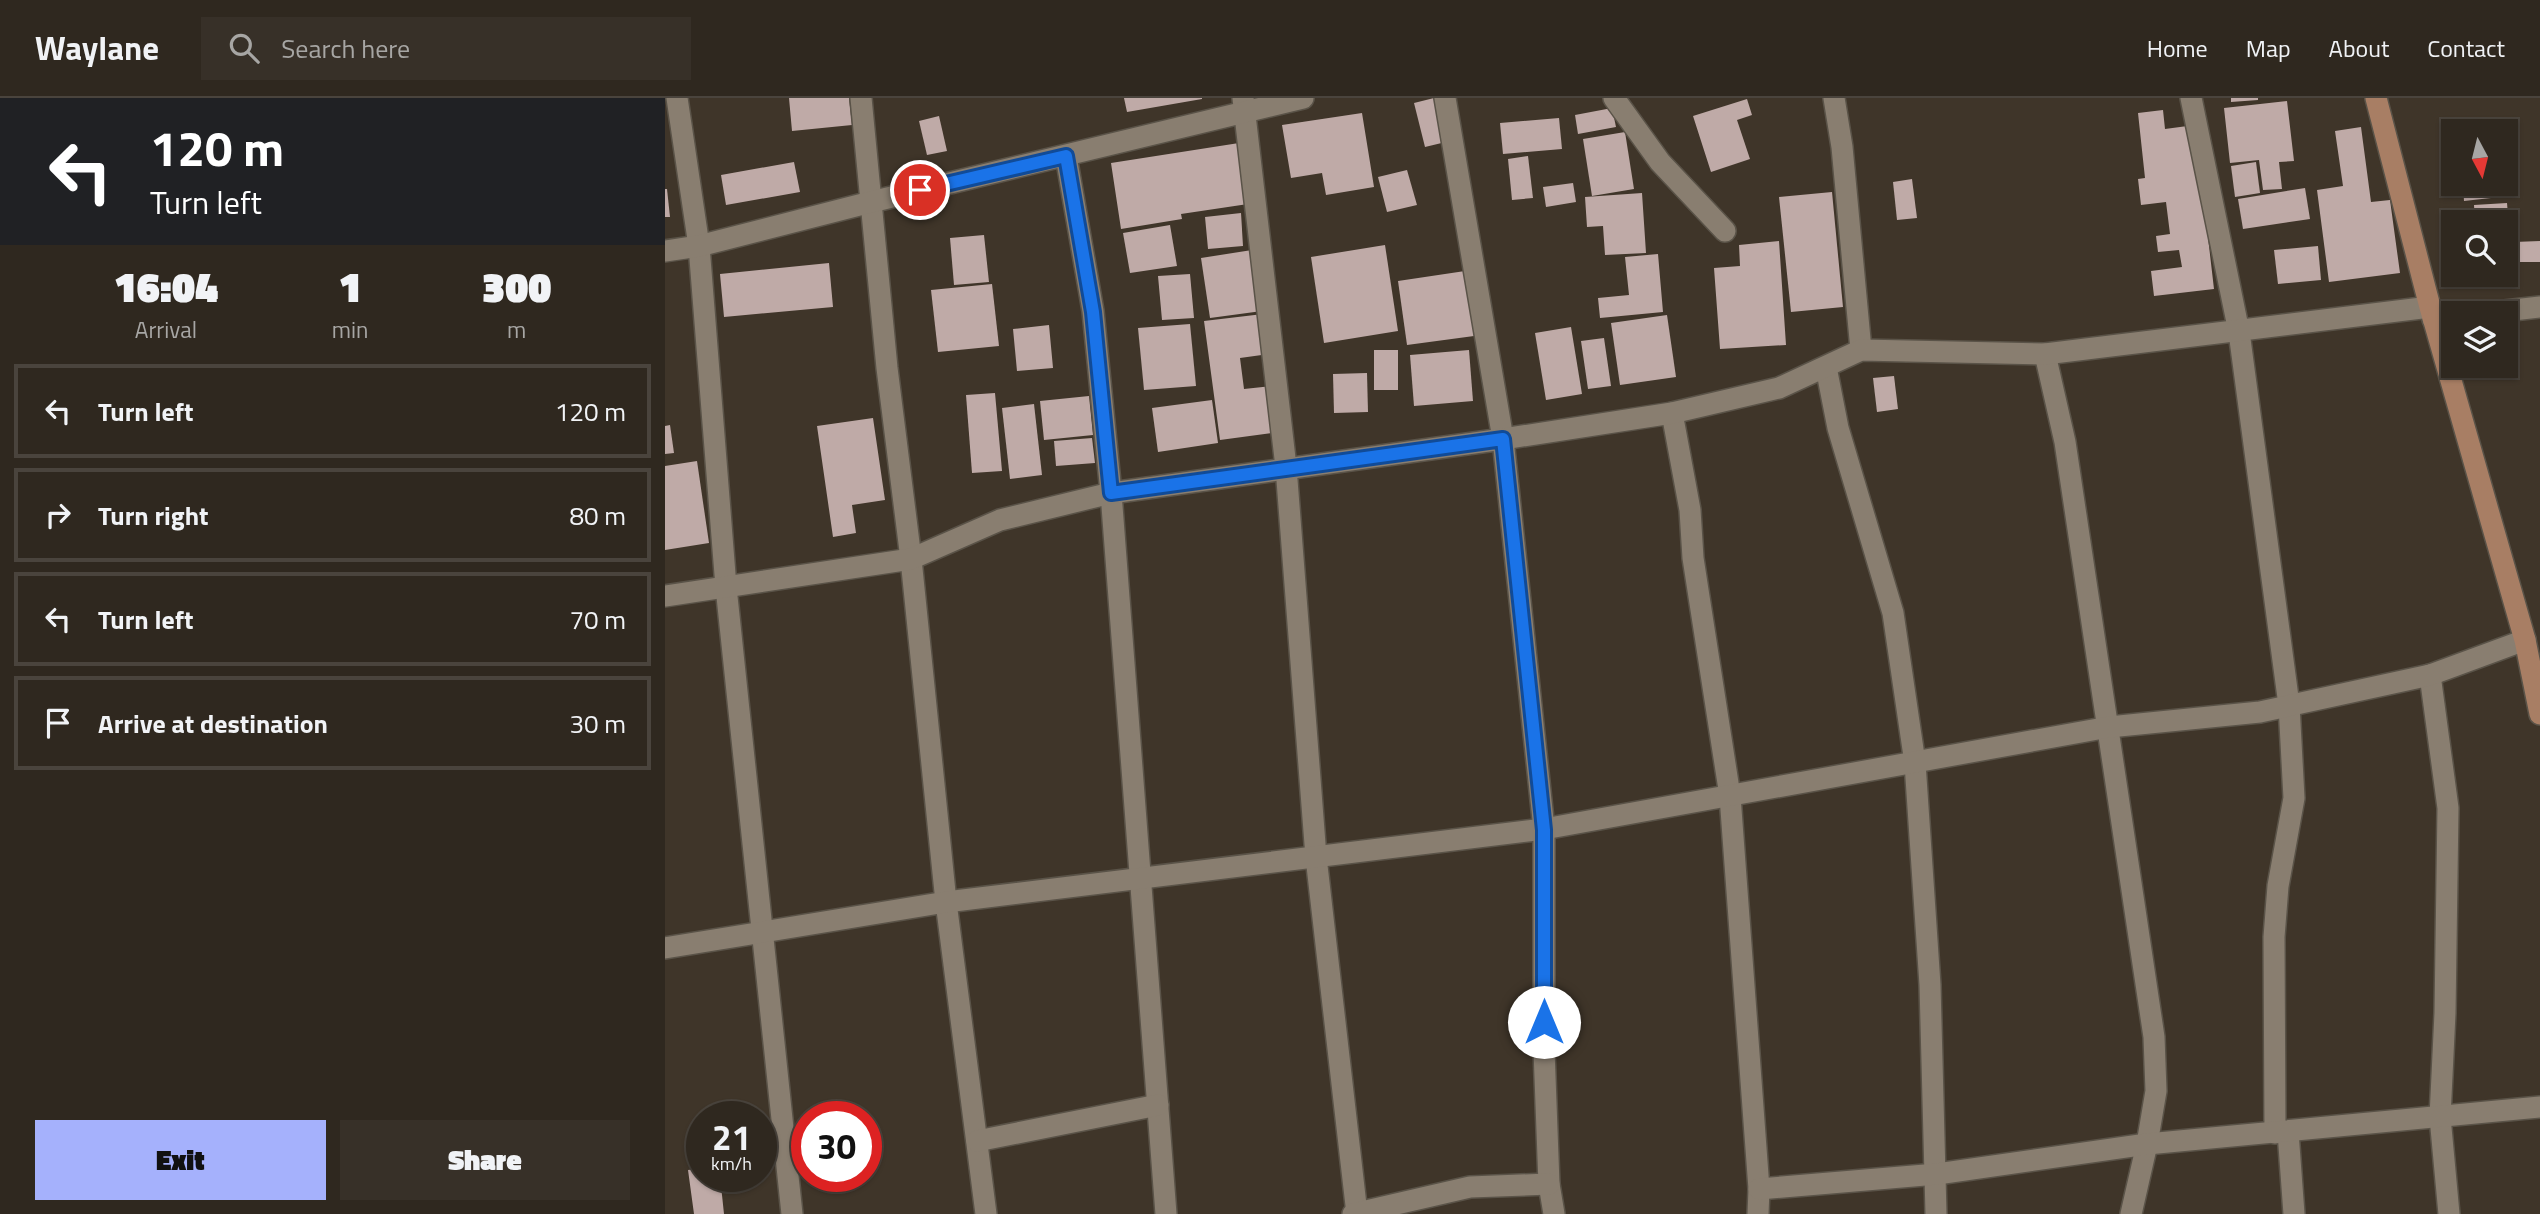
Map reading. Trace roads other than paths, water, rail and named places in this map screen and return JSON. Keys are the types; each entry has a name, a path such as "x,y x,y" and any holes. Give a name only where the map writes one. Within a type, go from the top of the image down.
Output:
{"street":[{"path":"677,98 699,246 726,587 792,1214"},
{"path":"861,98 887,368 911,559 946,902 986,1214"},
{"path":"665,251 699,246 1066,156 1244,106 1303,98"},
{"path":"1445,98 1503,439 1544,830 1544,1050 1549,1184 1554,1214"},
{"path":"1614,98 1660,162 1725,231"},
{"path":"1835,98 1861,350"},
{"path":"2191,98 2239,332 2289,705 2294,798 2278,886 2274,937 2281,1132 2294,1214"},
{"path":"2376,98 2439,314 2525,640 2540,714"},
{"path":"1244,106 1286,467 1316,857 1355,1214 1470,1186 1549,1184"},
{"path":"1066,156 1093,312 1111,493 1166,1214"},
{"path":"2518,309 2540,307"},
{"path":"665,596 911,559 1000,520 1111,493 1672,413 1779,388 1861,350 2045,354 2239,332 2439,314"},
{"path":"2045,354 2066,442 2154,1037 2156,1091 2131,1214"},
{"path":"1826,367 1838,428 1893,612 1915,762 1930,985 1937,1214"},
{"path":"1672,413 1690,510 1693,558 1730,796 1759,1189 1758,1214"},
{"path":"665,948 946,902 1544,830 2109,727 2260,712 2430,675 2525,640"},
{"path":"2430,675 2448,808 2445,1013 2439,1116 2449,1214"},
{"path":"977,1141 1158,1105"},
{"path":"1759,1189 1937,1174 2147,1144 2540,1107"}]}
